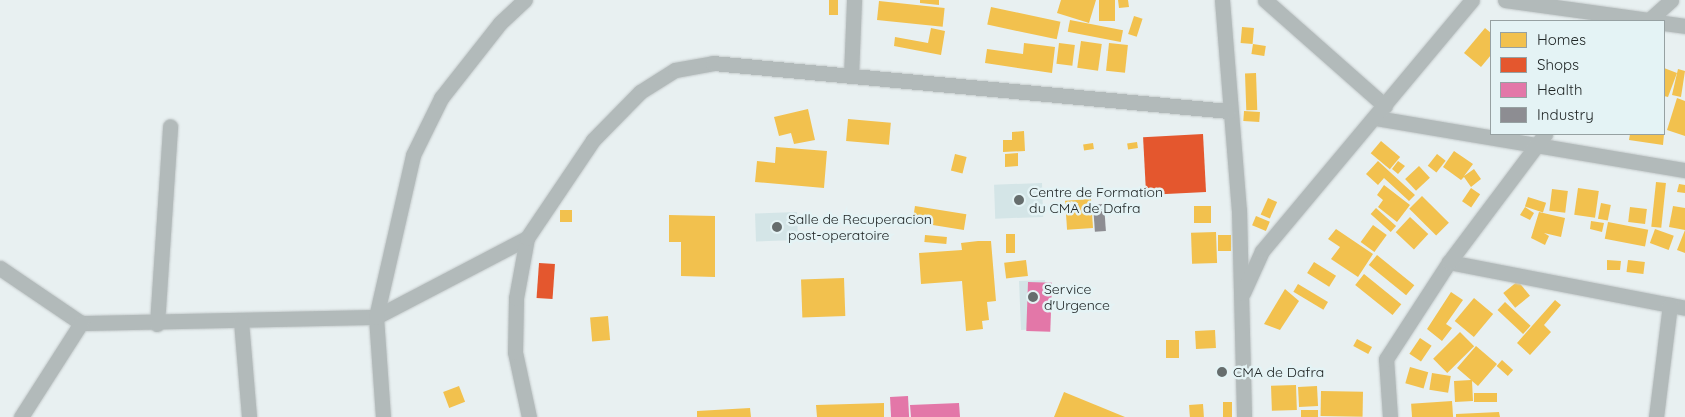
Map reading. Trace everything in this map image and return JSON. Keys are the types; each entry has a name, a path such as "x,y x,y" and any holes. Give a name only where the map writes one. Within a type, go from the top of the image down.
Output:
{"street":[{"path":"383,417 376,317 412,155 441,98 500,23 525,0"},
{"path":"851,76 854,0"},
{"path":"1222,0 1228,111 1239,210 1244,417"},
{"path":"1265,0 1380,112 1534,148 1685,170"},
{"path":"1241,296 1262,251 1472,0"},
{"path":"1505,0 1647,20"},
{"path":"1655,20 1671,0"},
{"path":"1665,23 1685,26"},
{"path":"529,417 515,352 516,298 527,238 593,140 640,92 675,70 714,64 1228,111"},
{"path":"157,324 170,126"},
{"path":"1390,417 1386,359 1449,262 1544,135"},
{"path":"0,268 81,323 157,324 376,317 527,238"},
{"path":"1449,262 1678,307 1656,417"},
{"path":"241,321 249,417"},
{"path":"21,417 81,323"}],"shaded area":[{"name":"Centre de Formation du CMA de Dafra","path":"1042,183 1043,217 995,219 994,185"},
{"name":"Salle de Recuperacion post-operatoire","path":"797,212 798,240 756,241 755,213"},
{"name":"Service d'Urgence","path":"1045,280 1046,321 1039,329 1021,330 1019,281"}],"building: Homes":[{"path":"829,0 838,0 838,15 829,15"},
{"path":"920,0 939,0 939,5 920,3"},
{"path":"1061,0 1096,0 1089,23 1057,13"},
{"path":"1099,0 1115,0 1115,21 1099,21"},
{"path":"1118,0 1128,0 1129,7 1119,8"},
{"path":"879,1 945,8 943,27 877,20"},
{"path":"991,7 1060,22 1057,39 987,25"},
{"path":"1134,16 1143,19 1137,37 1128,34"},
{"path":"1070,20 1123,30 1121,42 1068,32"},
{"path":"1242,27 1254,28 1253,44 1241,43"},
{"path":"931,28 945,31 941,55 894,46 895,37 928,43"},
{"path":"1485,28 1490,32 1490,56 1481,67 1464,53"},
{"path":"1081,41 1102,44 1098,71 1077,68"},
{"path":"1024,43 1055,47 1052,73 985,63 987,49 1023,54"},
{"path":"1059,43 1075,45 1072,66 1056,64"},
{"path":"1109,43 1128,45 1125,73 1106,71"},
{"path":"1253,44 1266,46 1264,56 1251,54"},
{"path":"1665,68 1677,73 1668,97 1665,96"},
{"path":"1678,69 1685,71 1681,97 1672,95"},
{"path":"1245,73 1256,73 1257,110 1246,110"},
{"path":"1677,98 1685,101 1685,136 1667,130"},
{"path":"808,109 815,140 794,144 791,133 779,136 774,117"},
{"path":"1244,111 1260,112 1259,122 1243,121"},
{"path":"848,119 891,123 889,145 846,141"},
{"path":"1024,131 1025,151 1003,152 1003,140 1012,140 1012,132"},
{"path":"1630,135 1664,135 1663,145 1629,140"},
{"path":"1381,141 1400,157 1390,169 1371,153"},
{"path":"1137,142 1138,148 1128,149 1127,144"},
{"path":"1093,143 1094,149 1084,150 1083,145"},
{"path":"776,147 827,151 824,188 755,182 757,161 775,163"},
{"path":"1454,151 1473,164 1464,176 1474,169 1481,179 1471,187 1464,177 1461,180 1443,167"},
{"path":"1018,153 1018,166 1005,167 1005,154"},
{"path":"955,154 967,157 963,173 951,170"},
{"path":"1437,154 1446,161 1436,173 1428,166"},
{"path":"1378,161 1415,195 1409,201 1384,178 1378,185 1366,174"},
{"path":"1398,161 1405,166 1398,174 1392,169"},
{"path":"1419,166 1430,178 1416,191 1405,179"},
{"path":"1656,182 1666,183 1661,228 1651,227"},
{"path":"1679,184 1685,185 1685,193 1677,192"},
{"path":"1384,185 1410,205 1397,222 1378,207 1383,200 1377,195"},
{"path":"1471,188 1480,194 1471,207 1462,201"},
{"path":"1578,188 1599,191 1595,218 1574,215"},
{"path":"1552,189 1568,191 1565,213 1549,211"},
{"path":"1422,196 1449,223 1436,236 1409,209"},
{"path":"1528,197 1546,203 1543,212 1525,207"},
{"path":"1268,198 1277,202 1270,219 1261,214"},
{"path":"1091,199 1093,228 1067,230 1065,201"},
{"path":"1601,203 1611,205 1608,221 1598,219"},
{"path":"915,206 966,214 964,230 912,222"},
{"path":"1194,206 1211,206 1211,223 1194,223"},
{"path":"1673,206 1685,208 1685,230 1669,227"},
{"path":"1525,207 1534,213 1530,220 1520,215"},
{"path":"1630,207 1647,209 1645,224 1628,222"},
{"path":"1376,208 1396,226 1391,232 1371,214"},
{"path":"560,210 572,210 572,222 560,222"},
{"path":"1539,212 1565,218 1561,237 1544,233 1549,236 1545,245 1531,238"},
{"path":"669,215 715,216 715,277 681,276 681,242 669,242"},
{"path":"1256,216 1270,222 1266,231 1252,225"},
{"path":"1410,217 1428,234 1414,249 1396,232"},
{"path":"1591,221 1604,223 1602,232 1590,229"},
{"path":"1608,222 1648,230 1645,247 1605,239"},
{"path":"1373,225 1387,235 1374,252 1361,242"},
{"path":"1336,229 1373,254 1358,277 1331,259 1340,247 1328,239"},
{"path":"1655,229 1674,236 1669,250 1650,243"},
{"path":"1685,230 1685,253 1677,250"},
{"path":"1216,232 1217,263 1192,264 1191,233"},
{"path":"1006,234 1015,234 1015,253 1006,253"},
{"path":"925,235 947,237 946,244 924,242"},
{"path":"1218,235 1231,235 1231,251 1218,251"},
{"path":"991,241 996,301 987,302 989,320 982,321 983,329 966,331 962,281 921,284 919,253 962,250 961,243"},
{"path":"1377,255 1414,285 1406,295 1369,265"},
{"path":"1026,260 1028,276 1006,279 1004,263"},
{"path":"1607,260 1621,261 1620,270 1607,270"},
{"path":"1628,260 1645,262 1643,274 1627,272"},
{"path":"1314,262 1336,276 1329,287 1307,273"},
{"path":"1364,274 1401,304 1392,315 1355,285"},
{"path":"844,278 845,316 802,317 801,280"},
{"path":"1518,281 1530,296 1515,308 1503,293"},
{"path":"1298,284 1328,302 1323,310 1293,292"},
{"path":"1285,289 1299,301 1280,330 1264,324"},
{"path":"1451,292 1463,300 1446,324 1452,328 1442,341 1427,329"},
{"path":"1474,298 1493,314 1474,337 1455,321"},
{"path":"1555,300 1561,305 1544,325 1551,332 1530,355 1517,343"},
{"path":"1505,302 1531,326 1523,334 1497,310"},
{"path":"608,316 610,340 592,341 590,318"},
{"path":"1215,330 1216,348 1196,349 1195,331"},
{"path":"1460,332 1474,346 1447,373 1433,359"},
{"path":"1420,338 1432,346 1421,362 1409,354"},
{"path":"1357,339 1372,347 1368,354 1353,346"},
{"path":"1166,340 1179,340 1179,358 1166,358"},
{"path":"1476,346 1497,364 1478,386 1472,381 1473,401 1455,402 1454,381 1471,380 1457,368"},
{"path":"1502,360 1513,370 1508,376 1497,366"},
{"path":"1410,367 1428,372 1424,389 1405,383"},
{"path":"1432,373 1451,376 1448,393 1429,390"},
{"path":"1296,385 1297,410 1272,411 1271,386"},
{"path":"459,386 465,402 449,408 443,392"},
{"path":"1317,386 1318,406 1299,407 1298,387"},
{"path":"1321,391 1363,392 1363,417 1321,416"},
{"path":"1064,392 1125,417 1054,417"},
{"path":"1474,393 1497,393 1497,402 1474,402"},
{"path":"1452,401 1453,417 1412,417 1411,404"},
{"path":"1223,402 1232,402 1232,417 1223,417"},
{"path":"884,403 884,417 817,417 816,405"},
{"path":"1203,404 1204,417 1190,417 1189,405"},
{"path":"750,408 751,417 697,417 697,411"},
{"path":"1301,410 1318,410 1318,417 1301,417"},
{"path":"1499,412 1500,417 1456,417 1456,414"}],"building: Shops":[{"path":"1203,134 1206,192 1146,195 1143,137"},
{"path":"539,263 555,264 553,299 537,298"}],"building: Health":[{"name":"Service d'Urgence","path":"1028,282 1052,283 1050,332 1026,331"},
{"path":"908,396 909,417 891,417 890,397"},
{"path":"959,403 960,417 911,417 910,405"}],"building: Industry":[{"path":"1104,204 1106,231 1095,232 1093,205"}],"place":[{"name":"Centre de Formation du CMA de Dafra","path":"1019,200"},
{"name":"Salle de Recuperacion post-operatoire","path":"777,227"},
{"name":"Service d'Urgence","path":"1033,297"},
{"name":"CMA de Dafra","path":"1222,372"}]}
